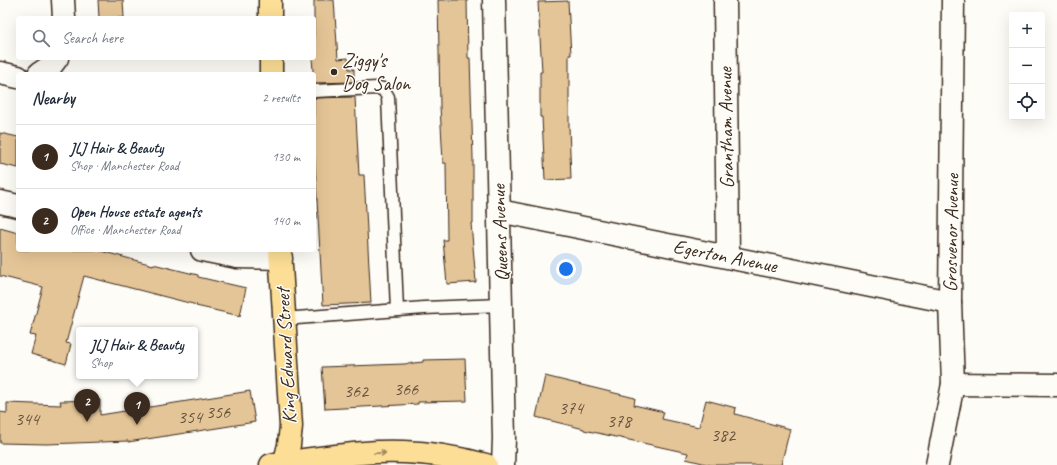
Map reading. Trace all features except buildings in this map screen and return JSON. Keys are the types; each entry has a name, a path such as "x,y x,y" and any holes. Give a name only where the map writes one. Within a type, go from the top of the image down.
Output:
{"main road":[{"path":"270,0 270,16"},
{"path":"271,60 271,72"},
{"name":"King Edward Street","path":"280,254 291,426 282,464"},
{"path":"282,464 371,453 404,452 452,456 486,465"}],"street":[{"path":"63,0 64,16"},
{"name":"Queens Avenue","path":"494,0 502,304 504,439 502,465"},
{"name":"Grantham Avenue","path":"725,0 728,256"},
{"name":"Grosvenor Avenue","path":"937,465 953,384 950,302 953,0"},
{"path":"42,72 52,66 56,60"},
{"path":"0,73 16,77"},
{"path":"0,202 16,206"},
{"name":"Egerton Avenue","path":"499,211 950,302"},
{"path":"212,252 236,257 280,254"},
{"path":"953,384 1057,384"}],"lane":[{"path":"316,91 377,88 383,89 388,97 391,201 397,310"},
{"path":"284,319 397,310 502,304"}],"place":[{"name":"Ziggy's Dog Salon","path":"334,72"},
{"name":"Open House estate agents","path":"87,422"},
{"name":"JLJ Hair & Beauty","path":"137,425"}]}
